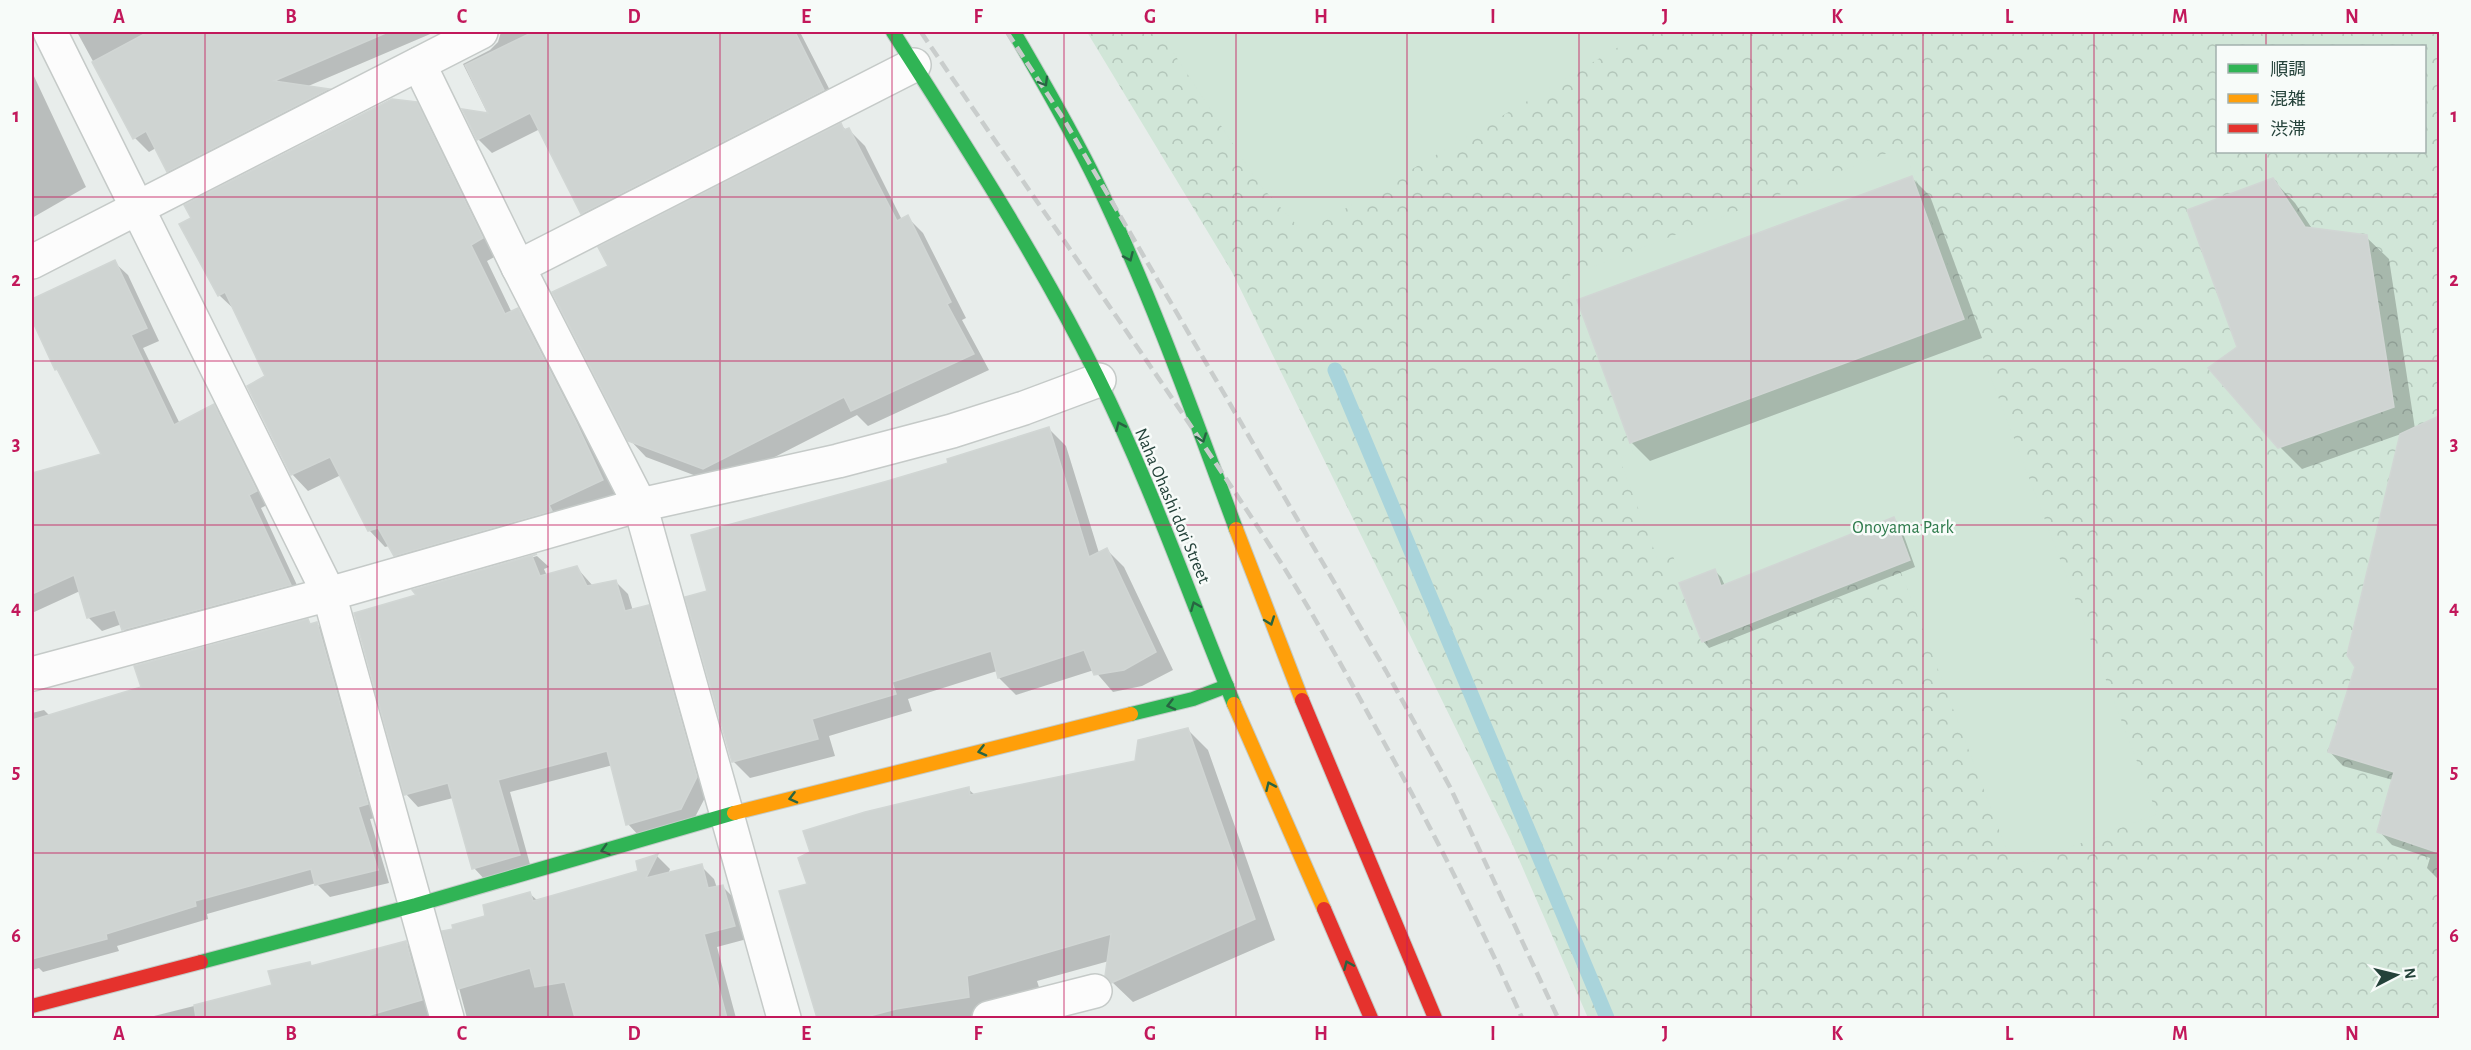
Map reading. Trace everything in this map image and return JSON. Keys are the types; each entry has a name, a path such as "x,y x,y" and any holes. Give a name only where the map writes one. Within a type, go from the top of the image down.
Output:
{"main road":[{"name":"Naha Ohashi dori Street","path":"893,32 1000,199 1054,293 1099,380 1165,532 1227,686 1371,1018"},
{"path":"1014,32 1066,122 1098,185 1170,352 1283,655 1435,1018"},
{"path":"32,1005 416,905 728,814 1193,699 1227,686"}],"street":[{"path":"50,32 329,594 447,1018"},
{"path":"32,262 481,32"},
{"path":"419,64 518,267 640,505 784,1018"},
{"path":"518,267 914,65"},
{"path":"32,674 329,594 640,505 838,461 952,431 1024,408 1099,380"},
{"path":"989,1018 1095,991 1085,1018"}],"green space":[{"name":"Onoyama Park","path":"1087,32 2439,32 2439,1018 1588,1018 1511,841 1232,272"},
{"path":"1160,32 1644,32 1304,233 1259,184"},
{"path":"1903,147 2157,814 2014,869 1899,567 1702,642 1679,583 1683,581 1673,556 1658,560 1619,458 1633,452 1566,277"}],"building":[{"path":"148,32 388,32 274,81 329,89 167,172 146,131 133,139 92,62"},
{"path":"533,32 795,32 824,90 581,214 530,113 477,140 462,109 488,113 465,65"},
{"path":"392,99 417,102 483,238 471,245 505,314 518,308 603,480 549,505 552,511 394,556 378,528 368,531 330,457 291,475 247,386 265,376 225,292 218,296 179,224 191,218 184,205"},
{"path":"841,123 844,130 849,128 897,221 908,215 951,302 947,304 974,354 851,411 844,397 703,469 628,441 552,292 608,266 598,247"},
{"path":"1912,176 1964,319 1630,443 1577,300"},
{"path":"2273,178 2305,227 2367,235 2394,407 2278,448 2208,368 2237,347 2187,210"},
{"path":"115,260 147,328 131,335 174,425 214,404 257,491 249,495 291,585 122,630 115,610 87,618 74,575 32,594 32,473 101,454 57,369 55,370 32,320 32,299"},
{"path":"2439,416 2439,853 2377,832 2394,772 2328,752 2355,667 2347,655 2400,434"},
{"path":"1049,427 1089,557 1107,548 1156,652 1124,670 1094,675 1084,650 998,678 991,651 892,682 896,694 812,719 818,739 732,762 685,597 707,591 691,535 948,463 947,459"},
{"path":"1894,517 1910,560 1702,642 1679,583 1715,569 1721,586"},
{"path":"537,554 532,556 540,576 577,566 587,586 616,580 625,611 649,605 697,777 681,809 626,825 607,751 498,780 520,855 472,869 448,783 404,795 354,613 416,595 412,590"},
{"path":"308,619 310,624 317,622 368,804 358,807 378,870 315,885 311,869 195,901 196,906 106,934 107,939 32,959 32,720 141,687 134,666"},
{"path":"1188,728 1255,919 1111,983 1105,976 1111,934 967,976 969,997 896,1009 862,1018 817,1018 779,891 807,884 798,858 810,852 803,831 865,812 969,787 970,795 1135,761 1138,740"},
{"path":"658,854 646,878 702,864 708,888 723,885 735,926 704,934 727,1018 575,1018 565,982 535,987 530,968 458,989 442,931 453,929 452,925 485,916 483,905 530,892 533,901 638,871 636,861"},
{"path":"406,941 422,1000 360,1018 196,1018 194,1005 272,985 268,971 310,962 311,966"}],"waterway":[{"path":"1335,370 1607,1018"}],"railway":[{"path":"921,32 1194,431 1283,566 1319,626 1434,835 1522,1018"},
{"path":"1007,32 1063,118 1386,671 1450,787 1558,1018"}],"traffic: fast":[{"path":"893,32 1026,245 1097,376 1152,498 1234,704"},
{"path":"1014,32 1078,144 1117,225 1171,354 1236,529"},
{"path":"1131,714 1193,699 1227,686"},
{"path":"201,962 416,905 734,813"}],"traffic: slow":[{"path":"1236,529 1302,700"},
{"path":"1234,704 1324,909"},
{"path":"734,813 1131,714"}],"traffic: jam":[{"path":"1302,700 1435,1018"},
{"path":"1324,909 1371,1018"},
{"path":"32,1006 201,962"}]}
